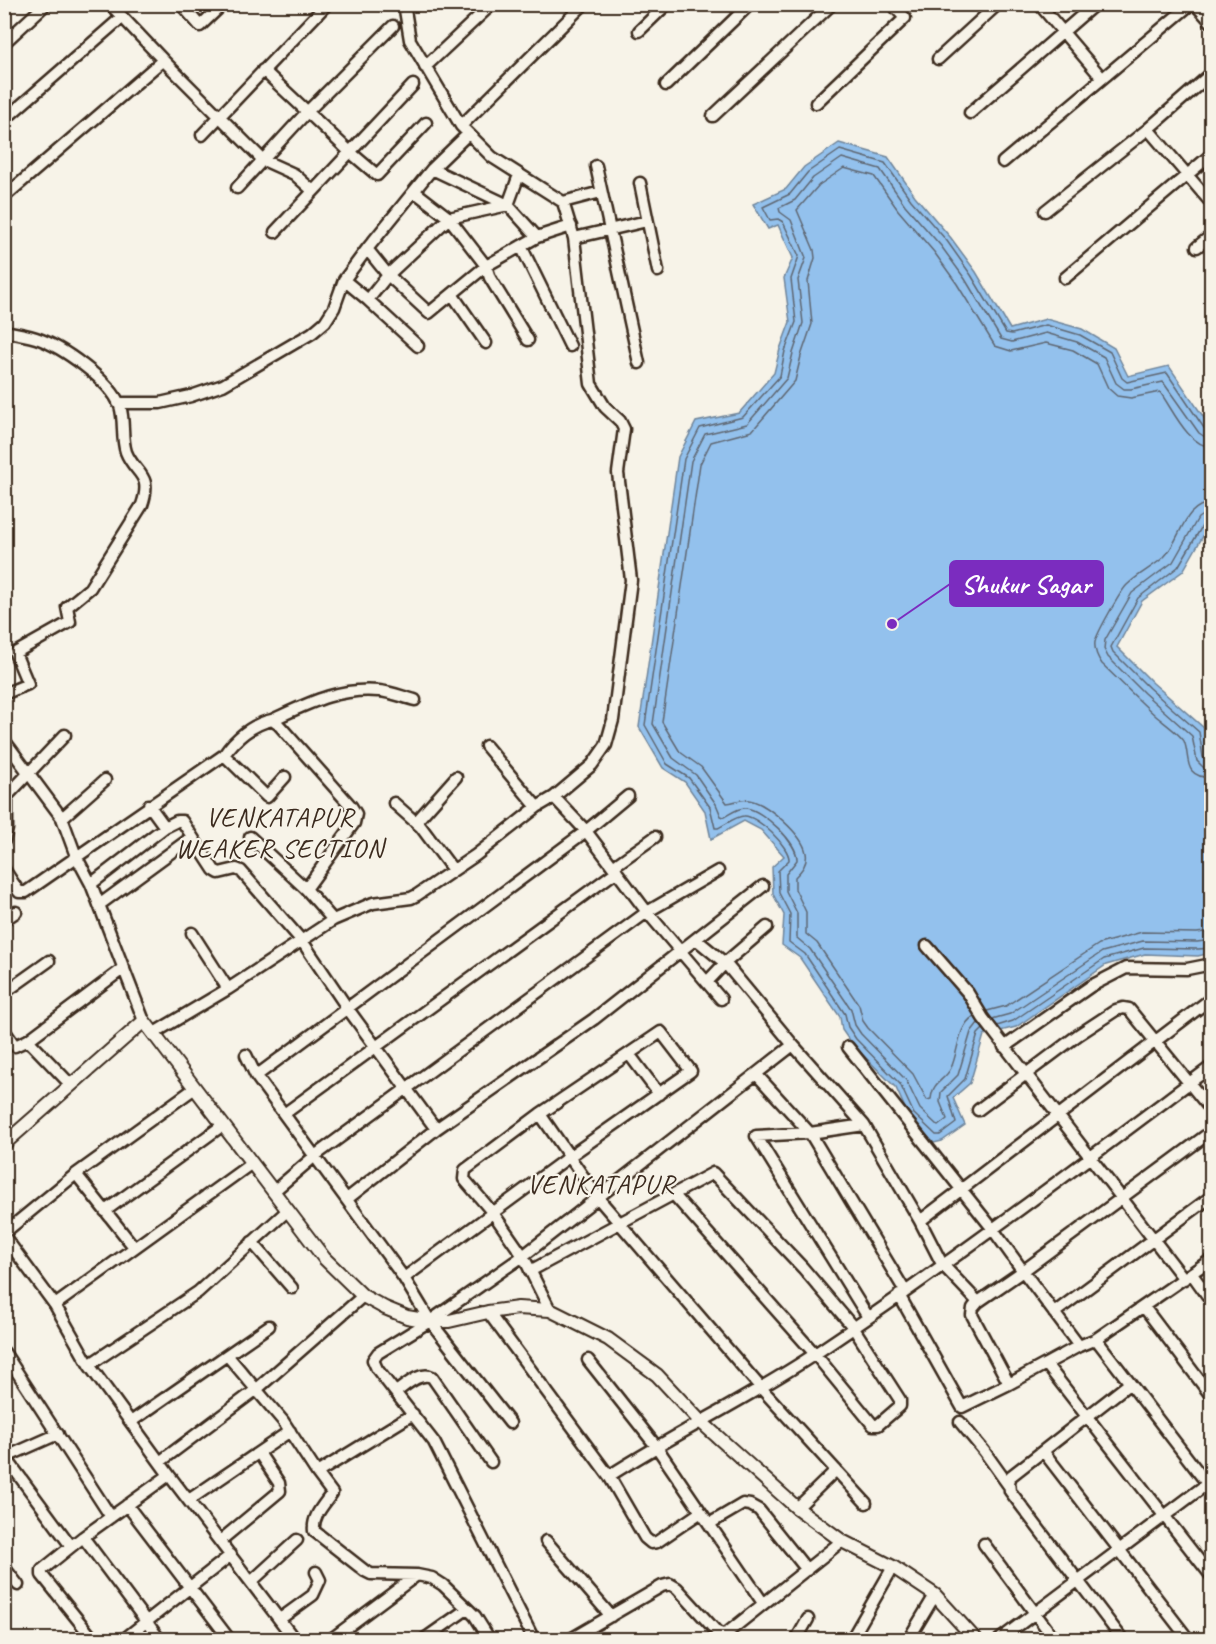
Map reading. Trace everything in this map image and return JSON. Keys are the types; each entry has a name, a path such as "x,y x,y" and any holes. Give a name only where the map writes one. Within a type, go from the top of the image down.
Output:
{"street":[{"path":"4,43 46,4"},
{"path":"110,4 121,18 263,160 294,174 313,191"},
{"path":"181,4 200,26 223,4"},
{"path":"202,135 327,4"},
{"path":"425,67 492,4"},
{"path":"118,403 160,403 223,385 312,333 325,322 334,308 344,280 414,191 464,130 584,4"},
{"path":"639,31 667,4"},
{"path":"666,85 750,4"},
{"path":"713,116 832,4"},
{"path":"938,59 999,4"},
{"path":"1039,4 1102,78"},
{"path":"970,113 1095,4"},
{"path":"1003,162 1193,4 1212,23"},
{"path":"154,1033 228,989 333,921 373,903 411,898 453,870 537,807 554,797 592,765 606,745 613,720 631,580 618,473 624,429 620,421 604,407 591,384 571,226 563,202 492,157 464,130 410,40 404,5"},
{"path":"816,103 905,18 897,6"},
{"path":"4,120 121,18"},
{"path":"237,188 307,112 393,26"},
{"path":"6,193 163,60"},
{"path":"263,70 377,175 426,123"},
{"path":"1045,211 1148,129 1212,73"},
{"path":"275,232 413,85"},
{"path":"1148,129 1212,204"},
{"path":"1065,278 1212,154"},
{"path":"596,166 639,363"},
{"path":"432,170 508,205 537,237"},
{"path":"508,205 519,175"},
{"path":"640,183 658,271"},
{"path":"414,191 449,218 486,266 490,278 528,340"},
{"path":"563,202 600,192"},
{"path":"368,300 388,275 449,218 508,205"},
{"path":"574,238 647,221"},
{"path":"367,249 388,275 429,313 486,266 537,237 571,226"},
{"path":"1197,247 1212,235"},
{"path":"521,246 570,346"},
{"path":"344,280 418,346"},
{"path":"452,294 486,343"},
{"path":"4,331 38,338 96,374 118,403 124,419 123,441 126,453 146,482 146,493 142,505 90,588 67,608 70,622 15,653 28,684 4,694"},
{"path":"4,869 16,888 23,893 224,755 231,744 242,735 317,699 345,691 380,691 415,700"},
{"path":"272,720 279,725 356,814 354,823 306,889"},
{"path":"4,841 8,828 7,796 65,735"},
{"path":"4,740 62,818 76,856 91,884 144,1021 324,1258 363,1296 407,1317 430,1321 449,1321 518,1308 550,1310 608,1340 657,1376 700,1421 797,1508 842,1541 935,1594 974,1639"},
{"path":"486,746 537,807"},
{"path":"224,755 267,797 285,777"},
{"path":"416,822 456,777"},
{"path":"62,818 105,780"},
{"path":"256,1076 586,831 628,796"},
{"path":"554,797 586,831 647,912 721,999"},
{"path":"394,803 416,822 453,870"},
{"path":"149,805 165,827"},
{"path":"91,884 165,827 179,820 214,870 219,873 236,869 241,871 302,941 348,1009 436,1129"},
{"path":"99,905 192,837"},
{"path":"250,837 306,889 333,921"},
{"path":"284,1114 655,837"},
{"path":"274,1191 316,1155 647,912 718,871"},
{"path":"347,1199 436,1129 594,1019 763,886"},
{"path":"4,920 16,912"},
{"path":"707,982 725,963 767,927"},
{"path":"192,933 228,989"},
{"path":"697,940 725,963 793,1046 864,1125 920,1221 942,1264 978,1302"},
{"path":"927,946 968,993 982,1018 1025,1075 1155,1240 1212,1302"},
{"path":"4,993 49,961"},
{"path":"1004,1047 1091,986 1126,968 1187,969 1212,964"},
{"path":"4,1030 15,1046 28,1040 124,968"},
{"path":"920,1221 1212,998"},
{"path":"978,1110 1078,1035 1116,1010 1123,1008 1130,1010 1212,1111"},
{"path":"5,1141 144,1021"},
{"path":"404,1278 493,1214 570,1156 691,1071 661,1032 540,1114 465,1170 463,1174 464,1179 493,1214 523,1256 550,1310"},
{"path":"28,1040 71,1085"},
{"path":"534,1640 434,1442 377,1370 373,1360 378,1353 430,1321 523,1256 793,1046"},
{"path":"848,1047 962,1189 1079,1346"},
{"path":"629,1054 658,1094"},
{"path":"246,1055 256,1076 404,1278 430,1321 510,1423"},
{"path":"609,1476 656,1446 761,1388 815,1354 1090,1158 1212,1066"},
{"path":"756,1075 810,1133 902,1293 962,1407 1096,1338 1212,1259"},
{"path":"195,1088 76,1174 4,1234 55,1305 89,1365 132,1421 169,1475 295,1640"},
{"path":"540,1114 598,1198 761,1388 866,1503"},
{"path":"105,1210 223,1125"},
{"path":"864,1125 810,1133 756,1136 868,1317"},
{"path":"1009,1384 972,1315 973,1308 978,1302 1212,1131"},
{"path":"55,1305 252,1163"},
{"path":"76,1174 134,1246"},
{"path":"530,1271 710,1175 717,1175 803,1268 853,1328 902,1403 878,1425 873,1425 815,1354 674,1195"},
{"path":"1054,1313 1212,1196"},
{"path":"89,1365 198,1292 288,1210"},
{"path":"252,1242 292,1288"},
{"path":"161,1461 257,1389 363,1296"},
{"path":"1144,1307 1212,1397"},
{"path":"488,1312 609,1476 645,1538 651,1543 657,1542 701,1512"},
{"path":"132,1421 269,1326"},
{"path":"999,1640 1078,1579 1210,1485 1096,1338"},
{"path":"227,1355 290,1431 332,1493 316,1516 314,1531 372,1574 417,1575 432,1578 443,1585 481,1623 490,1640"},
{"path":"6,1359 111,1516"},
{"path":"588,1360 656,1446 763,1603"},
{"path":"1046,1364 1212,1577"},
{"path":"396,1392 422,1375 432,1377 491,1462"},
{"path":"1123,1640 1010,1491 1009,1482 1011,1476 1130,1383"},
{"path":"317,1473 413,1414"},
{"path":"960,1422 1010,1486"},
{"path":"189,1500 290,1431"},
{"path":"58,1434 5,1458 71,1546"},
{"path":"1044,1451 1190,1640"},
{"path":"220,1541 280,1491 279,1483 259,1453"},
{"path":"797,1508 836,1470"},
{"path":"94,1640 42,1575 44,1567 169,1475"},
{"path":"709,1524 743,1504 750,1505 759,1510 807,1570"},
{"path":"127,1505 230,1640"},
{"path":"83,1537 160,1640"},
{"path":"251,1582 297,1540"},
{"path":"546,1541 611,1616"},
{"path":"569,1640 662,1586 670,1584 677,1588 717,1632 727,1633 842,1541"},
{"path":"984,1544 1055,1640"},
{"path":"123,1640 231,1555"},
{"path":"4,1567 18,1585"},
{"path":"851,1640 893,1568"},
{"path":"280,1619 313,1595 320,1580 316,1572"},
{"path":"330,1640 417,1575"},
{"path":"909,1640 935,1594"},
{"path":"423,1640 467,1609"},
{"path":"796,1640 808,1619"}],"water":[{"path":"839,143 888,157 915,196 976,272 1010,329 1046,319 1082,329 1114,348 1128,376 1169,366 1211,428 1211,522 1183,571 1142,601 1117,647 1205,729 1212,774 1211,953 1198,956 1145,954 1106,965 1016,1027 984,1035 970,1083 953,1098 965,1125 942,1141 934,1143 909,1117 896,1088 851,1043 842,1030 840,1017 800,958 782,945 784,915 773,894 772,867 784,856 761,830 744,821 711,839 705,811 685,782 663,768 639,727 678,457 696,422 739,413 774,373 790,322 784,278 793,258 778,225 768,229 753,204 786,189 804,167"}],"place":[{"name":"Shukur Sagar","path":"892,624"}],"district":[{"name":"VENKATAPUR WEAKER SECTION","path":"280,832"},
{"name":"VENKATAPUR","path":"601,1184"}]}
